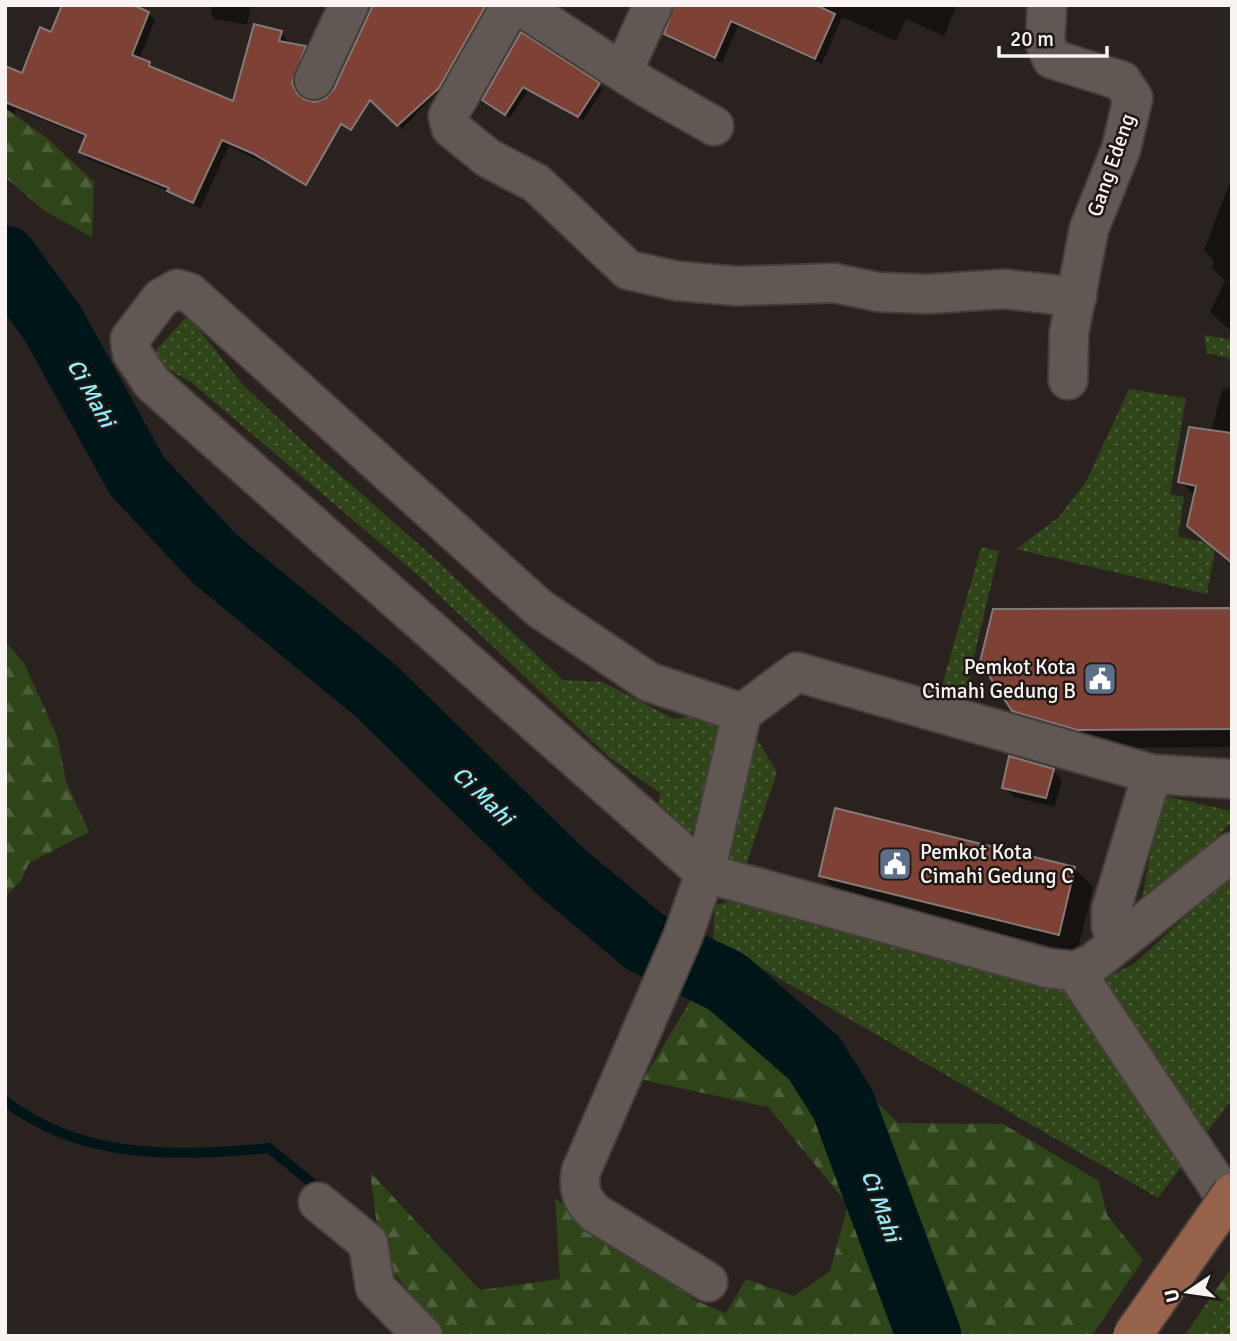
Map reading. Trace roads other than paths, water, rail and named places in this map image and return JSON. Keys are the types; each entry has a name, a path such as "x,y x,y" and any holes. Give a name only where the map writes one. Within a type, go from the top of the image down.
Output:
{"main road":[{"path":"1132,1336 1232,1193"}],"street":[{"path":"314,80 349,5"},
{"path":"511,5 448,122 463,141 536,183 628,270 677,281 736,286 834,283 878,292 928,294 1004,289 1077,297"},
{"path":"519,5 713,126"},
{"path":"623,71 653,5"},
{"name":"Gang Edeng","path":"1047,5 1045,43 1052,59 1122,81 1133,98 1121,149 1089,229 1069,333 1068,380"},
{"path":"742,713 649,682 539,608 190,293 177,289 161,298 140,323 130,339 131,353 152,383 705,873 1047,968 1075,971 1093,963 1232,852"},
{"path":"708,1282 595,1213 585,1203 578,1187 581,1171 683,936 705,873 742,713 797,673 1152,774 1232,779"},
{"path":"1119,941 1111,926 1111,909 1152,774"},
{"path":"1075,971 1232,1207"},
{"path":"318,1202 368,1243 375,1287 423,1336"}],"waterway":[{"name":"Ci Mahi","path":"5,258 53,324 137,476 215,559 376,691 560,871 645,942 727,982 814,1058 843,1104 929,1336"},
{"path":"5,1101 34,1120 65,1134 131,1150 200,1153 269,1148 324,1193"}],"place":[{"name":"Pemkot Kota Cimahi Gedung B","path":"1100,679"},
{"name":"Pemkot Kota Cimahi Gedung C","path":"895,864"}]}
